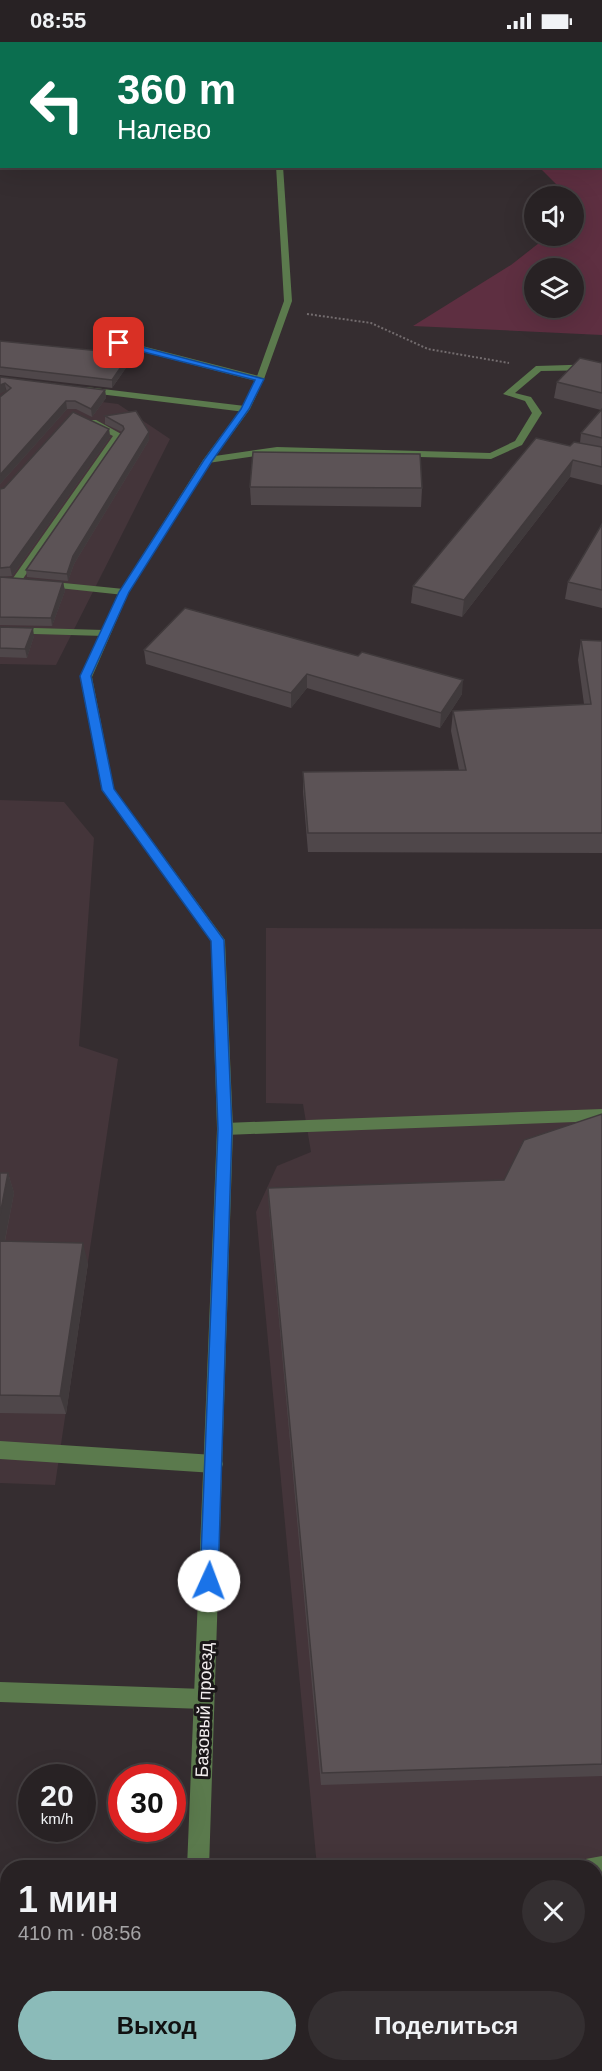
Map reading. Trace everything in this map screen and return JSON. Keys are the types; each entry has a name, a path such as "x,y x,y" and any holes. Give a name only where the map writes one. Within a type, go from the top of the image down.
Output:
{"street":[{"name":"Базовый проезд","path":"198,1860 225,1129 218,940 108,790 86,676 124,592 208,460 245,409 260,379 286,311 288,301 279,168"},
{"path":"119,343 260,379"},
{"path":"208,460 277,450 491,456 524,444 537,413 528,399 508,394 539,368 602,367"},
{"path":"70,388 245,409"},
{"path":"16,581 118,435 81,417"},
{"path":"0,580 124,592"},
{"path":"0,630 104,633"},
{"path":"225,1129 602,1115"},
{"path":"0,1450 214,1464"},
{"path":"0,1692 204,1699"}],"path":[{"path":"286,311 371,323 428,349 539,368"}],"shaded area":[{"path":"540,168 602,168 602,335 413,326 511,265 535,246 584,246 584,186 558,186"},
{"path":"0,389 118,404 170,439 56,665 0,664"},
{"path":"0,800 64,802 94,838 79,1046 118,1059 55,1485 0,1483"},
{"path":"266,928 602,929 602,1860 316,1860 256,1212 277,1166 311,1152 303,1104 266,1103"}],"building":[{"path":"0,341 130,354 112,380 0,367"},
{"path":"580,358 602,363 602,393 557,382"},
{"path":"0,377 105,390 91,409 75,401 66,401 0,475 0,397 11,388 5,383 0,385"},
{"path":"602,409 602,438 581,433"},
{"path":"136,411 149,432 73,556 67,574 26,570 124,429 123,426 105,416"},
{"path":"73,412 109,429 10,567 0,568 0,489 4,488"},
{"path":"536,438 570,446 574,442 602,447 602,467 573,460 464,600 413,586"},
{"path":"253,452 420,454 422,488 250,487"},
{"path":"602,524 602,590 568,582"},
{"path":"0,577 63,582 51,618 0,617"},
{"path":"185,608 358,656 362,652 463,680 441,713 307,674 291,693 144,650"},
{"path":"0,627 33,628 25,649 0,648"},
{"path":"581,640 602,641 602,833 308,833 303,772 466,770 453,711 591,704"},
{"path":"602,1114 602,1764 322,1773 268,1188 504,1180 524,1140"},
{"path":"0,1173 8,1173 0,1215"},
{"path":"0,1241 83,1243 60,1396 0,1395"}],"route":[{"path":"119,343 260,379 245,409 208,460 124,592 86,676 108,790 218,940 225,1129 209,1581"}]}
